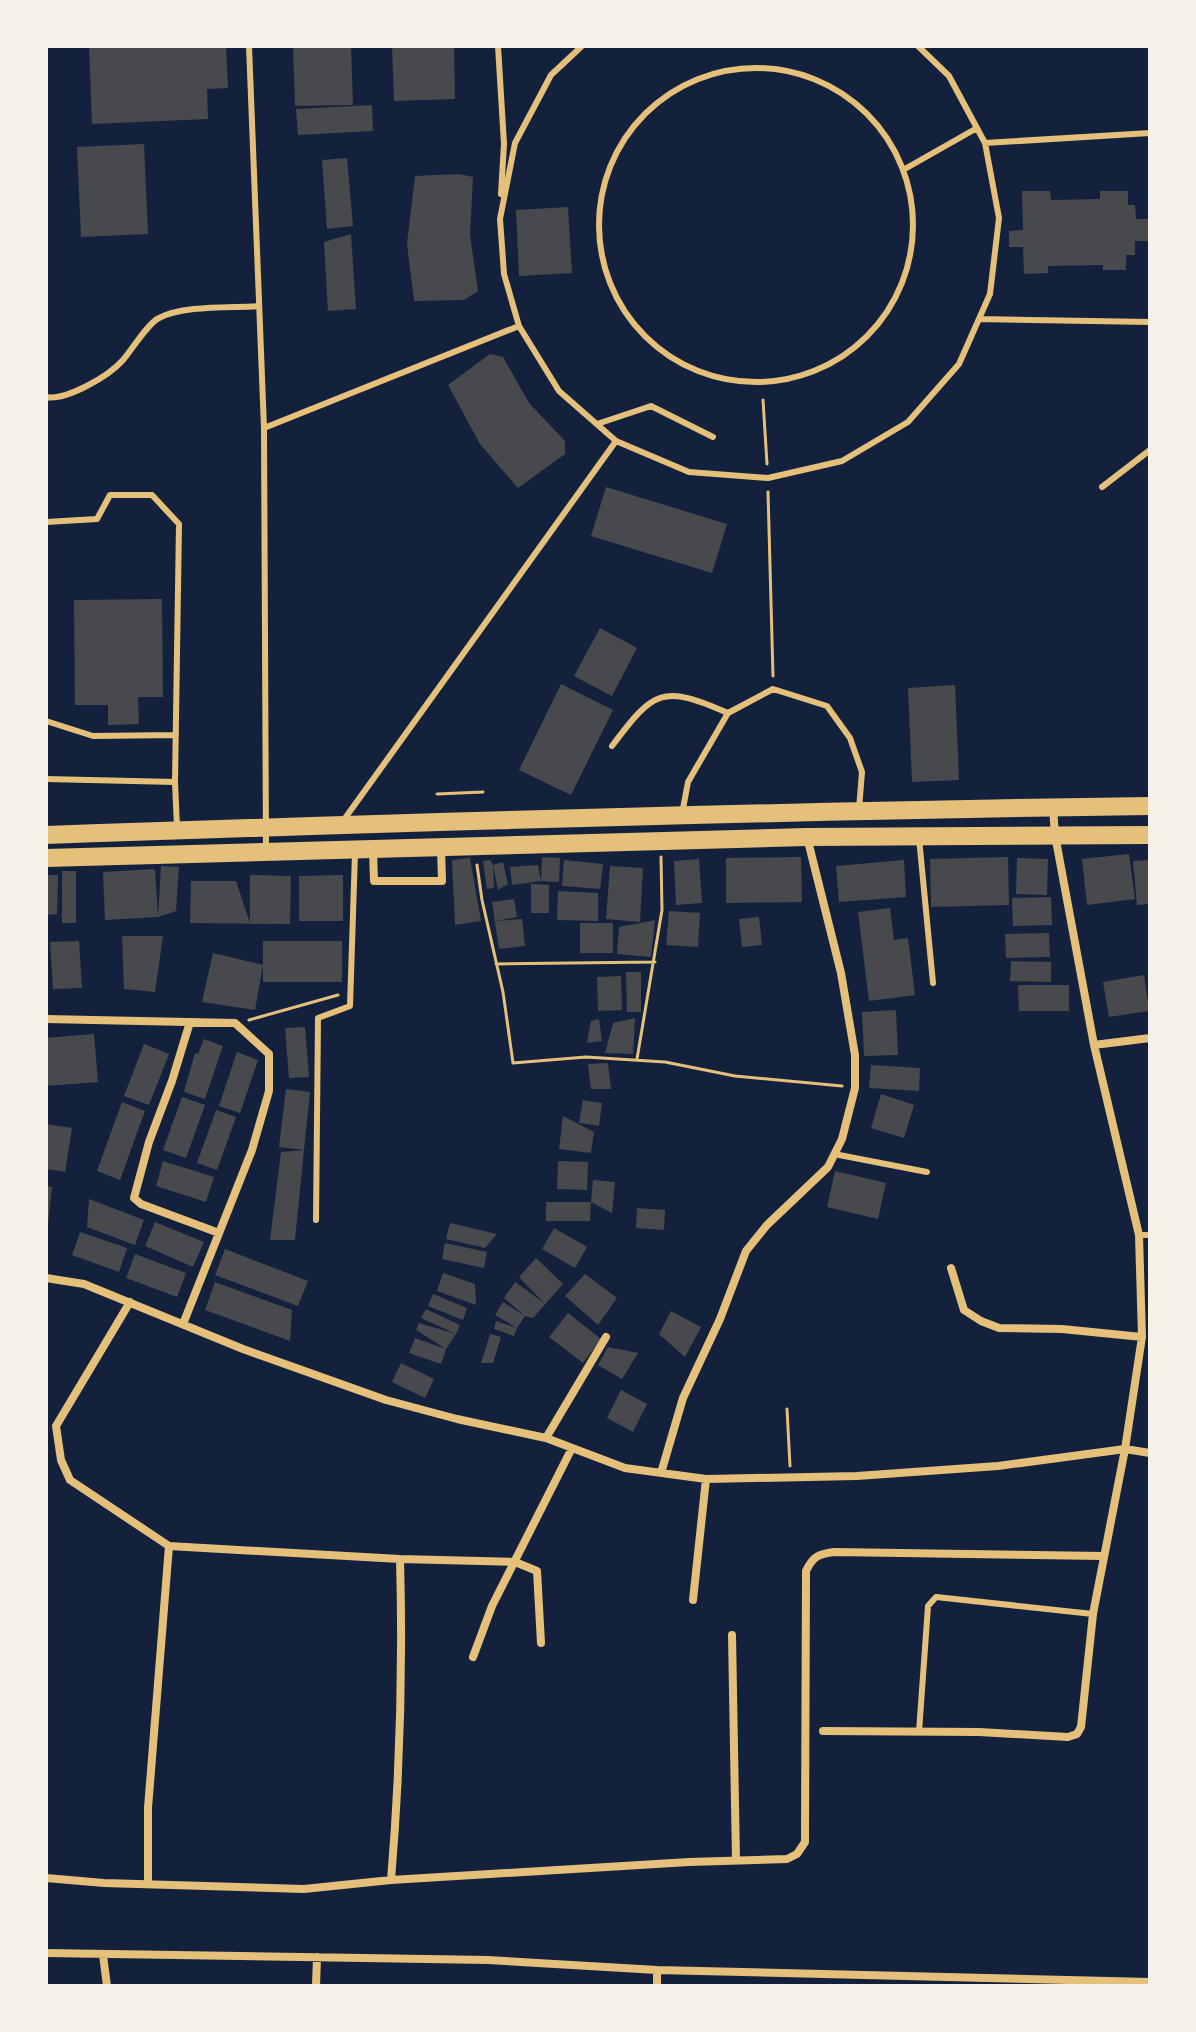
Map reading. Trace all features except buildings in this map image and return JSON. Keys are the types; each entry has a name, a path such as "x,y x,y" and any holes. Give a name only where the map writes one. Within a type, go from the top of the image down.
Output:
{"main road":[{"path":"46,835 374,822 1150,806"},
{"path":"46,858 806,837 1150,835"}],"street":[{"path":"823,1731 979,1732 1068,1737 1077,1734 1081,1727 1093,1614 1125,1449 1142,1337 1139,1235 1094,1045 1055,835 1053,807"},
{"path":"661,1473 683,1398 720,1319 746,1251 767,1225 828,1167 842,1139 855,1088 855,1055 841,973 806,837"},
{"path":"364,849 374,881 442,881 441,847"},
{"path":"46,1019 235,1023 269,1054 269,1091 252,1150 183,1324"},
{"path":"190,1022 149,1142 134,1198 141,1204 219,1233"},
{"path":"1094,1045 1150,1038"},
{"path":"951,1268 964,1310 999,1328 1062,1329 1142,1337"},
{"path":"46,1278 84,1284 243,1349 386,1400 546,1438 625,1468 706,1479 790,1478 998,1466 1125,1449 1150,1453"},
{"path":"130,1302 56,1426 56,1442 70,1480 169,1546 515,1562 537,1571 541,1643"},
{"path":"546,1438 606,1337"},
{"path":"473,1657 492,1606 572,1448"},
{"path":"693,1600 706,1479"},
{"path":"148,1884 148,1808 169,1546"},
{"path":"46,1878 304,1889 391,1880 787,1859 797,1854 805,1842 806,1571 817,1555 834,1552 1104,1556"},
{"path":"391,1880 402,1671 400,1559"},
{"path":"732,1635 736,1860"},
{"path":"46,1953 488,1960 657,1970 1086,1983 1150,1982"},
{"path":"103,1955 107,1986"},
{"path":"316,1986 317,1957"},
{"path":"657,1970 657,1986"},
{"path":"875,1975 875,1986"}],"lane":[{"path":"249,46 264,428 266,852"},
{"path":"498,46 504,144 500,219 504,274 519,326 559,391 616,441 689,472 768,478 842,461 908,422 959,364 990,294 999,218 985,143 949,76 918,46"},
{"path":"500,219 515,143 551,75 582,46"},
{"path":"743,67 783,69 821,80 854,101 882,129 903,170 912,202 913,242 904,280 885,316 859,345 826,367 788,380 749,383 710,377 674,361 643,336 627,315 604,268 598,228 603,189 617,152 639,119 669,93 705,75 743,67"},
{"path":"903,170 977,128"},
{"path":"985,143 1150,133"},
{"path":"46,397 55,399 89,385 120,363 158,318 186,311 258,306"},
{"path":"979,319 1150,322"},
{"path":"264,428 519,326"},
{"path":"597,424 651,406 713,437"},
{"path":"341,823 616,441"},
{"path":"1102,487 1150,450"},
{"path":"46,522 97,519 110,495 152,495 179,524 175,782 178,830"},
{"path":"682,814 688,782 728,713 773,689 827,706 835,716 850,738 862,772 859,810"},
{"path":"612,746 637,712 660,696 695,698 728,713"},
{"path":"46,721 93,736 176,735"},
{"path":"46,779 175,782"},
{"path":"316,1220 318,1018 350,1006 364,849 374,822"},
{"path":"918,835 933,983"},
{"path":"834,1154 927,1172"},
{"path":"1139,1235 1150,1235"},
{"path":"919,1732 928,1606 936,1597 1093,1614"}],"path":[{"path":"763,400 773,689"},
{"path":"437,794 483,792"},
{"path":"637,1060 662,910 660,841"},
{"path":"474,846 482,900 503,992 513,1063 586,1057 665,1062 735,1076 855,1088"},
{"path":"496,964 655,962"},
{"path":"235,1023 349,991"},
{"path":"787,1409 790,1478"}]}
